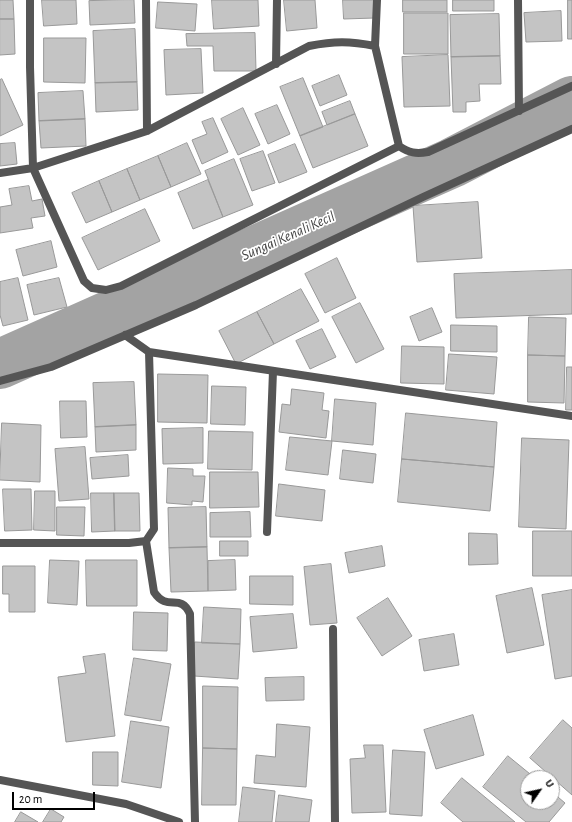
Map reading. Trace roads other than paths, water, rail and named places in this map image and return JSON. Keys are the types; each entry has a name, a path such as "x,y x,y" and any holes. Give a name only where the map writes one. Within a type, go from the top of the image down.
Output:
{"street":[{"path":"30,0 33,168 84,281 92,288 106,290 121,286 399,146"},
{"path":"146,0 147,131"},
{"path":"276,0 276,64"},
{"path":"377,0 375,46 399,146 410,152 428,152 572,86"},
{"path":"518,0 519,111"},
{"path":"0,173 33,168 147,131 309,46 328,42 352,41 375,46"},
{"path":"0,380 51,367 196,305 416,200 572,129"},
{"path":"125,335 149,352 572,416"},
{"path":"149,352 154,529 146,541 154,592 158,598 165,602 182,603 187,607 190,614 195,822"},
{"path":"267,532 273,371"},
{"path":"0,543 129,543 146,541"},
{"path":"333,629 335,822"},
{"path":"0,780 126,804 179,822"}],"waterway":[{"name":"Sungai Kenali Kecil","path":"0,364 452,163 572,101"}]}
